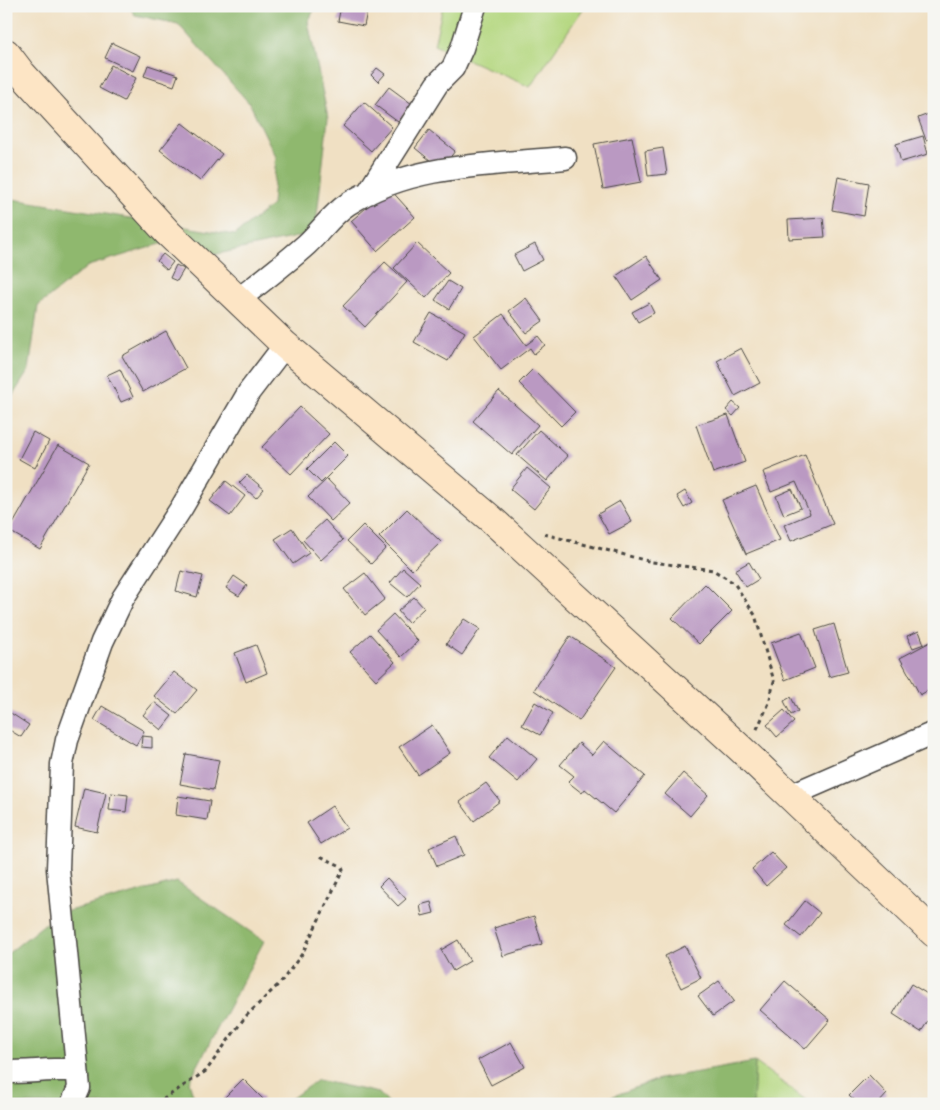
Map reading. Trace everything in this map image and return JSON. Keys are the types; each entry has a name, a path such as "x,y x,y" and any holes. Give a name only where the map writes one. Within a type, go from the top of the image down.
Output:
{"main road":[{"path":"6,53 22,74 168,233 285,345 490,519 742,750 934,933"}],"street":[{"path":"368,193 437,84 453,68 462,48 475,6"},
{"path":"239,299 308,242 331,217 347,204 368,193 426,172 459,166 565,158"},
{"path":"72,1104 79,1088 58,868 62,764 67,740 102,642 123,598 172,524 249,392 285,345"},
{"path":"790,796 934,733"},
{"path":"6,1072 77,1070"}],"path":[{"path":"536,532 652,562 713,570 734,583 755,615 774,681 769,703 760,725 742,750"},
{"path":"156,1104 206,1070 245,1017 282,982 302,954 343,870 341,866 320,856"}],"green space":[{"path":"129,6 316,6 308,22 328,118 315,233 213,255 164,243 88,266 38,306 29,370 6,406 6,198 235,235 272,205 276,157 250,104 178,24 135,15"},
{"path":"443,6 585,6 530,87 434,45"},
{"path":"177,882 264,941 189,1082 196,1104 6,1104 6,955 57,914"},
{"path":"755,1062 811,1104 753,1104"},
{"path":"755,1062 753,1104 592,1104 659,1079"},
{"path":"317,1080 379,1093 389,1104 284,1104"}],"building":[{"path":"341,6 368,6 364,26 338,21"},
{"path":"112,43 140,56 133,71 105,58"},
{"path":"111,65 136,78 124,101 99,88"},
{"path":"148,65 178,75 174,86 144,76"},
{"path":"377,68 385,74 378,82 371,75"},
{"path":"389,87 412,104 398,122 375,105"},
{"path":"364,102 392,127 371,151 343,126"},
{"path":"934,112 934,137 926,140 918,118"},
{"path":"182,123 222,154 200,181 160,150"},
{"path":"429,130 455,151 441,169 415,148"},
{"path":"923,136 928,154 901,162 896,144"},
{"path":"632,137 641,182 603,189 594,144"},
{"path":"663,148 667,174 648,176 645,151"},
{"path":"838,177 869,183 864,216 832,210"},
{"path":"389,188 415,217 377,251 351,221"},
{"path":"823,218 825,237 789,239 788,220"},
{"path":"417,243 449,273 426,298 394,268"},
{"path":"535,244 543,260 522,271 514,255"},
{"path":"163,254 173,262 167,270 157,261"},
{"path":"646,256 662,280 632,300 616,276"},
{"path":"385,262 407,282 365,327 343,306"},
{"path":"176,265 184,269 177,281 170,278"},
{"path":"448,281 461,289 449,309 435,300"},
{"path":"526,298 543,321 526,333 509,311"},
{"path":"649,303 654,313 638,322 632,312"},
{"path":"431,313 465,332 448,361 414,342"},
{"path":"503,314 526,345 538,336 545,345 534,354 530,348 501,370 474,336"},
{"path":"166,331 186,368 143,392 122,356"},
{"path":"741,348 760,383 735,396 717,361"},
{"path":"120,369 133,397 121,402 107,375"},
{"path":"533,369 575,412 561,426 519,383"},
{"path":"499,391 538,425 512,455 473,421"},
{"path":"733,402 740,408 733,416 726,410"},
{"path":"300,407 329,434 291,474 262,447"},
{"path":"728,415 745,462 713,473 696,425"},
{"path":"539,430 568,456 547,481 517,455"},
{"path":"33,432 49,441 35,468 19,459"},
{"path":"334,442 348,456 321,483 307,469"},
{"path":"58,445 89,463 40,549 9,531"},
{"path":"805,455 833,524 791,541 784,525 810,514 796,482 771,492 763,472"},
{"path":"527,468 551,488 534,509 510,489"},
{"path":"247,475 264,489 256,498 239,483"},
{"path":"327,479 350,503 331,521 308,497"},
{"path":"226,481 245,496 230,516 210,501"},
{"path":"756,486 780,540 746,554 722,500"},
{"path":"792,489 801,508 784,515 776,496"},
{"path":"685,491 692,503 684,508 677,496"},
{"path":"620,501 632,522 609,534 598,514"},
{"path":"407,509 441,542 412,570 379,537"},
{"path":"325,520 343,540 321,560 303,540"},
{"path":"363,525 386,548 371,564 347,541"},
{"path":"292,528 309,553 293,564 275,539"},
{"path":"749,562 759,579 746,587 735,570"},
{"path":"403,568 420,583 407,597 390,583"},
{"path":"181,571 203,576 197,597 176,591"},
{"path":"365,573 385,599 365,615 344,589"},
{"path":"234,576 247,585 239,596 226,588"},
{"path":"705,584 732,611 699,644 672,618"},
{"path":"414,597 424,608 408,623 398,611"},
{"path":"393,614 418,641 401,657 376,630"},
{"path":"464,619 480,629 462,655 446,644"},
{"path":"834,624 848,672 829,677 815,630"},
{"path":"919,631 924,644 913,648 907,636"},
{"path":"801,632 815,668 785,680 771,643"},
{"path":"370,634 395,662 376,680 350,652"},
{"path":"570,636 616,667 579,721 534,690"},
{"path":"934,640 934,687 920,695 900,658"},
{"path":"256,645 267,673 246,682 235,653"},
{"path":"174,672 197,690 177,714 154,696"},
{"path":"791,697 798,711 791,715 784,701"},
{"path":"154,702 172,716 161,730 143,715"},
{"path":"535,702 553,713 540,735 522,725"},
{"path":"102,706 144,731 136,745 94,720"},
{"path":"6,710 29,725 21,737 6,728"},
{"path":"784,710 794,722 777,737 767,725"},
{"path":"432,725 450,753 418,775 399,747"},
{"path":"508,735 537,759 518,782 489,758"},
{"path":"142,736 152,737 152,748 141,747"},
{"path":"604,741 645,776 614,813 585,789 582,793 568,782 574,776 560,765 579,743 592,755"},
{"path":"186,754 219,760 213,790 180,784"},
{"path":"683,773 708,795 690,816 665,794"},
{"path":"486,783 500,801 474,821 460,802"},
{"path":"84,788 106,793 97,832 75,827"},
{"path":"111,793 128,795 126,812 109,810"},
{"path":"178,796 210,801 207,820 176,815"},
{"path":"332,806 347,828 321,844 307,823"},
{"path":"456,836 464,855 437,866 429,848"},
{"path":"771,852 786,868 766,886 752,869"},
{"path":"387,878 406,899 398,906 379,886"},
{"path":"805,901 820,913 801,937 786,925"},
{"path":"431,902 434,913 422,916 420,905"},
{"path":"534,916 542,944 503,956 494,928"},
{"path":"458,940 470,961 453,971 441,950"},
{"path":"685,946 701,978 681,988 665,956"},
{"path":"719,981 734,1001 713,1016 698,996"},
{"path":"785,981 830,1020 805,1049 760,1010"},
{"path":"911,984 934,998 934,1011 921,1032 893,1014"},
{"path":"511,1042 525,1067 491,1085 478,1060"},
{"path":"869,1075 887,1094 878,1104 859,1104 849,1095"},
{"path":"243,1079 263,1099 258,1104 229,1104 224,1098"}]}
